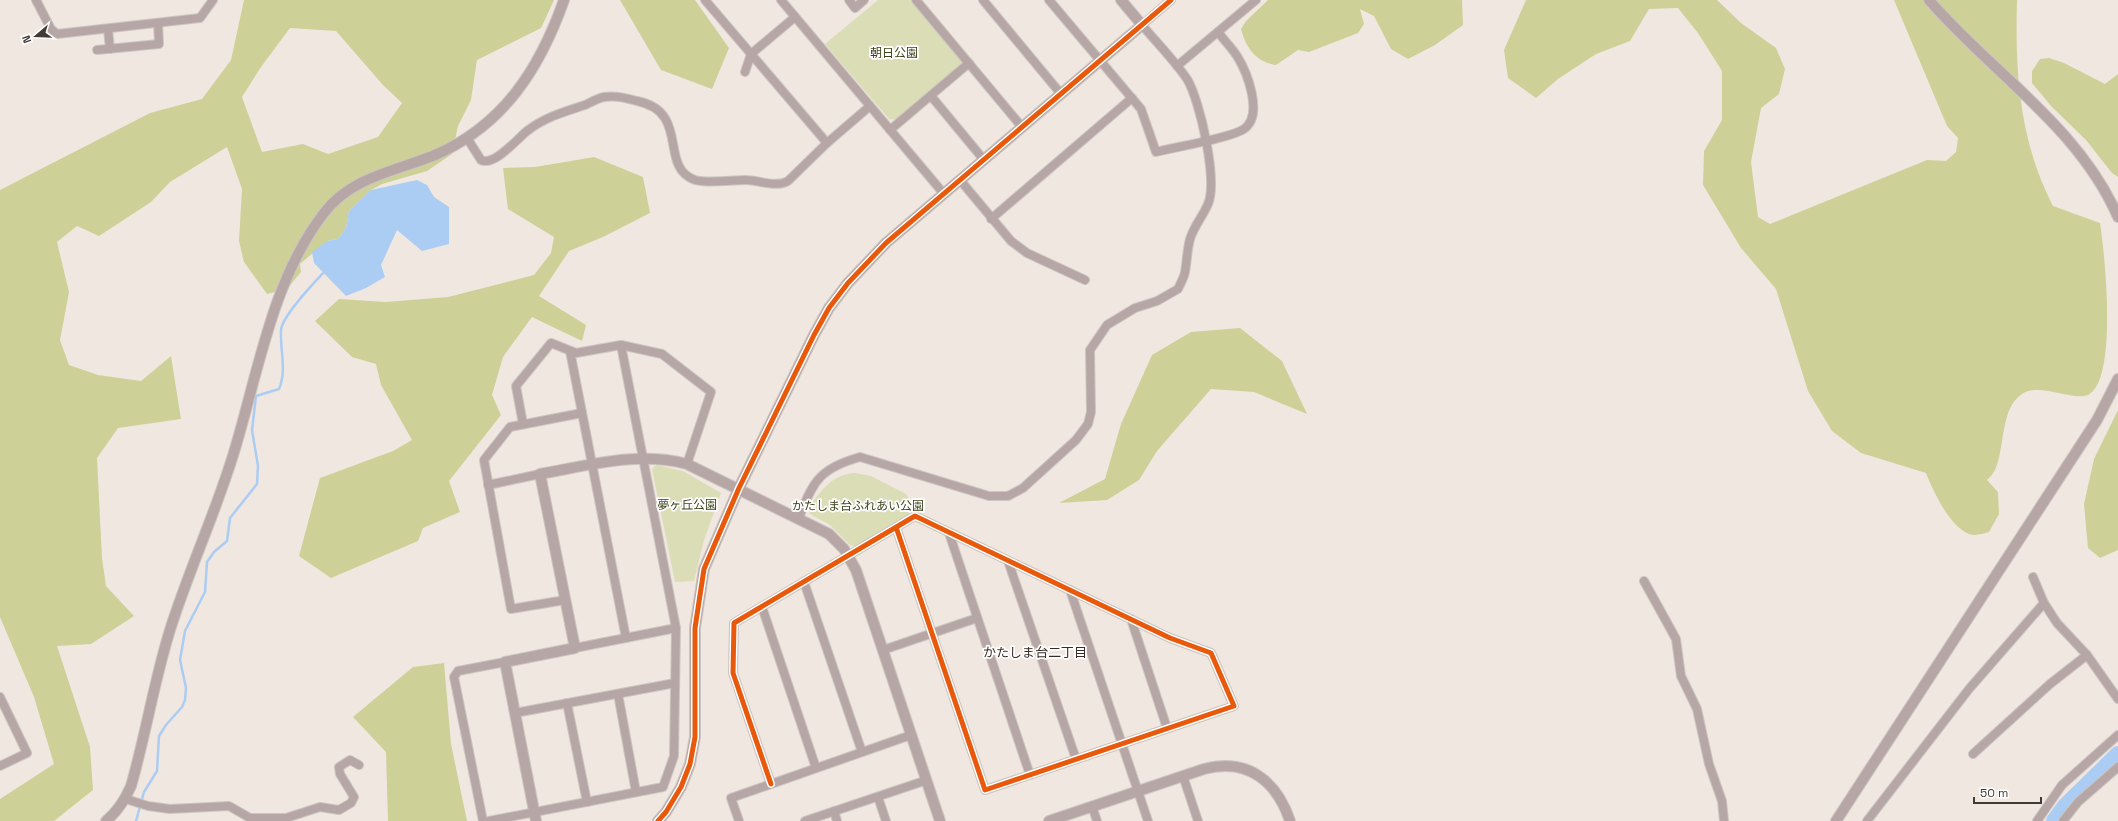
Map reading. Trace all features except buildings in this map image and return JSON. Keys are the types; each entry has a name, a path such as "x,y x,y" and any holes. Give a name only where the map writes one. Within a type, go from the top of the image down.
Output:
{"street":[{"path":"36,0 51,29 57,34 200,18 213,0"},
{"path":"106,821 129,800 170,632 225,484 273,316 300,253 322,215 332,203 354,186 435,155 467,138 497,114 526,81 543,54 564,0"},
{"path":"705,0 827,143"},
{"path":"781,0 944,194"},
{"path":"849,0 855,8 864,0"},
{"path":"916,0 1022,127"},
{"path":"983,0 1061,94"},
{"path":"1049,0 1141,109 1156,152 1244,129 1251,122 1255,109 1244,71 1237,56 1218,32"},
{"path":"799,518 808,494 822,474 841,463 860,457 989,496 1008,496 1023,488 1076,440 1088,424 1091,412 1090,350 1107,325 1135,308 1157,301 1178,289 1185,272 1187,250 1194,227 1209,203 1211,172 1206,140 1187,80 1121,0"},
{"path":"658,821 666,812 681,787 690,764 695,737 695,628 704,569 739,488 814,334 829,308 866,262 1171,0"},
{"path":"1177,66 1256,0"},
{"path":"1929,0 2074,146 2102,184 2118,217"},
{"path":"745,72 751,54 795,17"},
{"path":"98,50 159,44 158,23"},
{"path":"108,29 110,49"},
{"path":"890,130 969,63"},
{"path":"931,96 984,160"},
{"path":"467,138 481,160 489,161 497,158 529,129 549,116 604,97 610,97 644,102 660,110 668,122 681,169 687,176 702,182 727,180 785,182 870,106"},
{"path":"991,219 1132,98"},
{"path":"960,180 1010,241 1027,253 1085,280"},
{"path":"523,424 516,386 550,343 576,353 621,344 662,354 711,392 687,464"},
{"path":"489,821 535,817 587,802 663,787 674,756 676,628 621,344"},
{"path":"570,351 626,638"},
{"path":"1836,821 2098,420 2118,379"},
{"path":"565,600 511,609 484,460 510,427 582,413"},
{"path":"488,485 592,464 643,457 668,459 687,464 739,488 829,534 839,543 849,556 856,570 940,821"},
{"path":"540,474 575,648"},
{"path":"771,784 733,673 734,623 915,516 1170,638 1211,652 1234,706 985,790 896,528"},
{"path":"949,533 1030,775"},
{"path":"1008,561 1076,759"},
{"path":"2033,577 2044,603 2057,623 2087,655 2118,699"},
{"path":"1644,581 1676,639 1681,676 1697,709 1709,764 1722,801 1724,821"},
{"path":"804,582 862,752"},
{"path":"1070,590 1148,821"},
{"path":"1867,821 1970,689 2044,603"},
{"path":"762,607 816,768"},
{"path":"883,650 977,618"},
{"path":"1130,619 1167,728"},
{"path":"483,821 454,677 458,671 676,628"},
{"path":"1973,754 2050,684 2087,655"},
{"path":"505,662 535,817"},
{"path":"515,713 675,683"},
{"path":"618,694 636,792"},
{"path":"0,696 3,712 27,753 0,766"},
{"path":"567,703 587,802"},
{"path":"739,821 731,798 911,735"},
{"path":"2037,821 2062,785 2118,735"},
{"path":"129,800 148,806 170,809 229,806 250,818 268,819 286,818 320,807 339,810 351,803 354,797 340,774 339,767 350,760 360,765"},
{"path":"1049,821 1220,765 1246,770 1263,779 1272,787 1284,804 1290,821"},
{"path":"2063,821 2078,802 2118,767"},
{"path":"1183,776 1198,821"},
{"path":"805,821 927,780"},
{"path":"878,797 886,821"},
{"path":"1092,806 1097,821"},
{"path":"834,811 837,821"}],"green space":[{"path":"244,0 554,0 541,28 477,60 471,100 458,126 452,154 427,171 382,184 371,190 349,211 346,228 338,239 327,241 300,264 301,272 287,289 267,294 244,262 239,241 242,189 227,147 170,182 151,202 99,236 77,226 57,242 69,292 60,340 69,365 98,375 141,381 171,356 181,419 118,428 97,458 102,558 106,586 134,616 91,644 57,646 90,747 93,790 54,821 0,821 0,799 54,764 34,697 0,617 0,190 150,113 202,99 231,60","holes":["290,28 336,31 383,85 402,103 378,137 328,154 303,144 262,152 242,97 261,67"]},
{"path":"620,0 695,0 729,48 712,89 661,70"},
{"name":"朝日公園","path":"878,0 910,0 964,64 896,120 889,119 825,44"},
{"path":"1268,0 1462,0 1463,25 1435,45 1408,59 1391,49 1374,16 1360,9 1364,24 1358,33 1309,52 1298,50 1276,65 1263,61 1253,53 1243,36 1241,29 1246,21"},
{"path":"1526,0 1717,0 1741,23 1776,48 1785,69 1779,94 1761,108 1751,162 1758,217 1770,224 1927,160 1946,161 1956,152 1958,138 1947,126 1894,0 2017,0 2017,54 2022,106 2026,131 2042,181 2053,206 2100,223 2106,288 2106,343 2103,367 2097,385 2088,395 2073,396 2038,390 2022,394 2015,400 2006,419 1998,461 1994,471 1987,480 1998,492 1999,514 1989,532 1973,535 1958,527 1938,500 1926,473 1861,453 1832,431 1808,391 1776,289 1741,248 1703,185 1704,151 1722,120 1722,71 1698,33 1678,8 1649,9 1630,41 1596,54 1558,79 1536,98 1508,78 1504,50"},
{"path":"2049,58 2064,63 2105,84 2118,74 2118,177 2112,173 2086,140 2052,107 2032,83 2032,71 2040,59"},
{"path":"594,157 643,177 650,213 603,237 569,251 539,296 586,325 582,341 532,317 503,357 492,395 501,415 449,481 460,512 423,528 418,541 331,578 299,556 320,478 393,451 412,440 381,385 376,364 352,357 315,321 339,299 386,302 448,297 534,275 551,253 554,237 508,209 503,168 535,167"},
{"path":"1240,328 1282,361 1307,414 1254,392 1211,389 1157,451 1139,480 1107,500 1059,503 1105,479 1121,424 1152,355 1191,332"},
{"path":"2118,410 2118,550 2100,558 2088,548 2084,504 2094,459"},
{"name":"夢ヶ丘公園","path":"656,465 683,471 721,493 704,540 694,581 675,582 652,469"},
{"name":"かたしま台ふれあい公園","path":"855,473 871,476 906,494 912,504 906,508 910,515 857,547 850,545 830,525 810,514 809,509 817,496 833,480 847,474"},
{"path":"444,663 451,744 467,821 388,821 386,752 353,717 413,667"}],"water":[{"path":"417,180 427,185 434,197 449,207 449,244 422,251 397,230 381,265 385,277 366,288 346,296 314,263 312,252 327,241 338,239 346,228 349,211 371,190"}],"waterway":[{"path":"136,821 144,792 157,771 159,736 166,725 182,707 185,700 186,688 180,660 185,631 205,592 207,562 214,552 227,541 230,518 257,484 258,466 252,430 256,396 279,389 283,375 281,338 283,324 292,308 325,271"},
{"path":"2054,821 2065,806 2118,754"}],"cycle path":[{"path":"658,821 666,812 681,787 690,764 695,737 695,628 704,569 739,488 814,335 829,308 848,283 886,243 1171,0"},
{"path":"771,784 733,673 734,623 915,516 1170,638 1211,653 1234,706 985,790 896,527"}],"district":[{"name":"かたしま台二丁目","path":"1035,652"}]}
